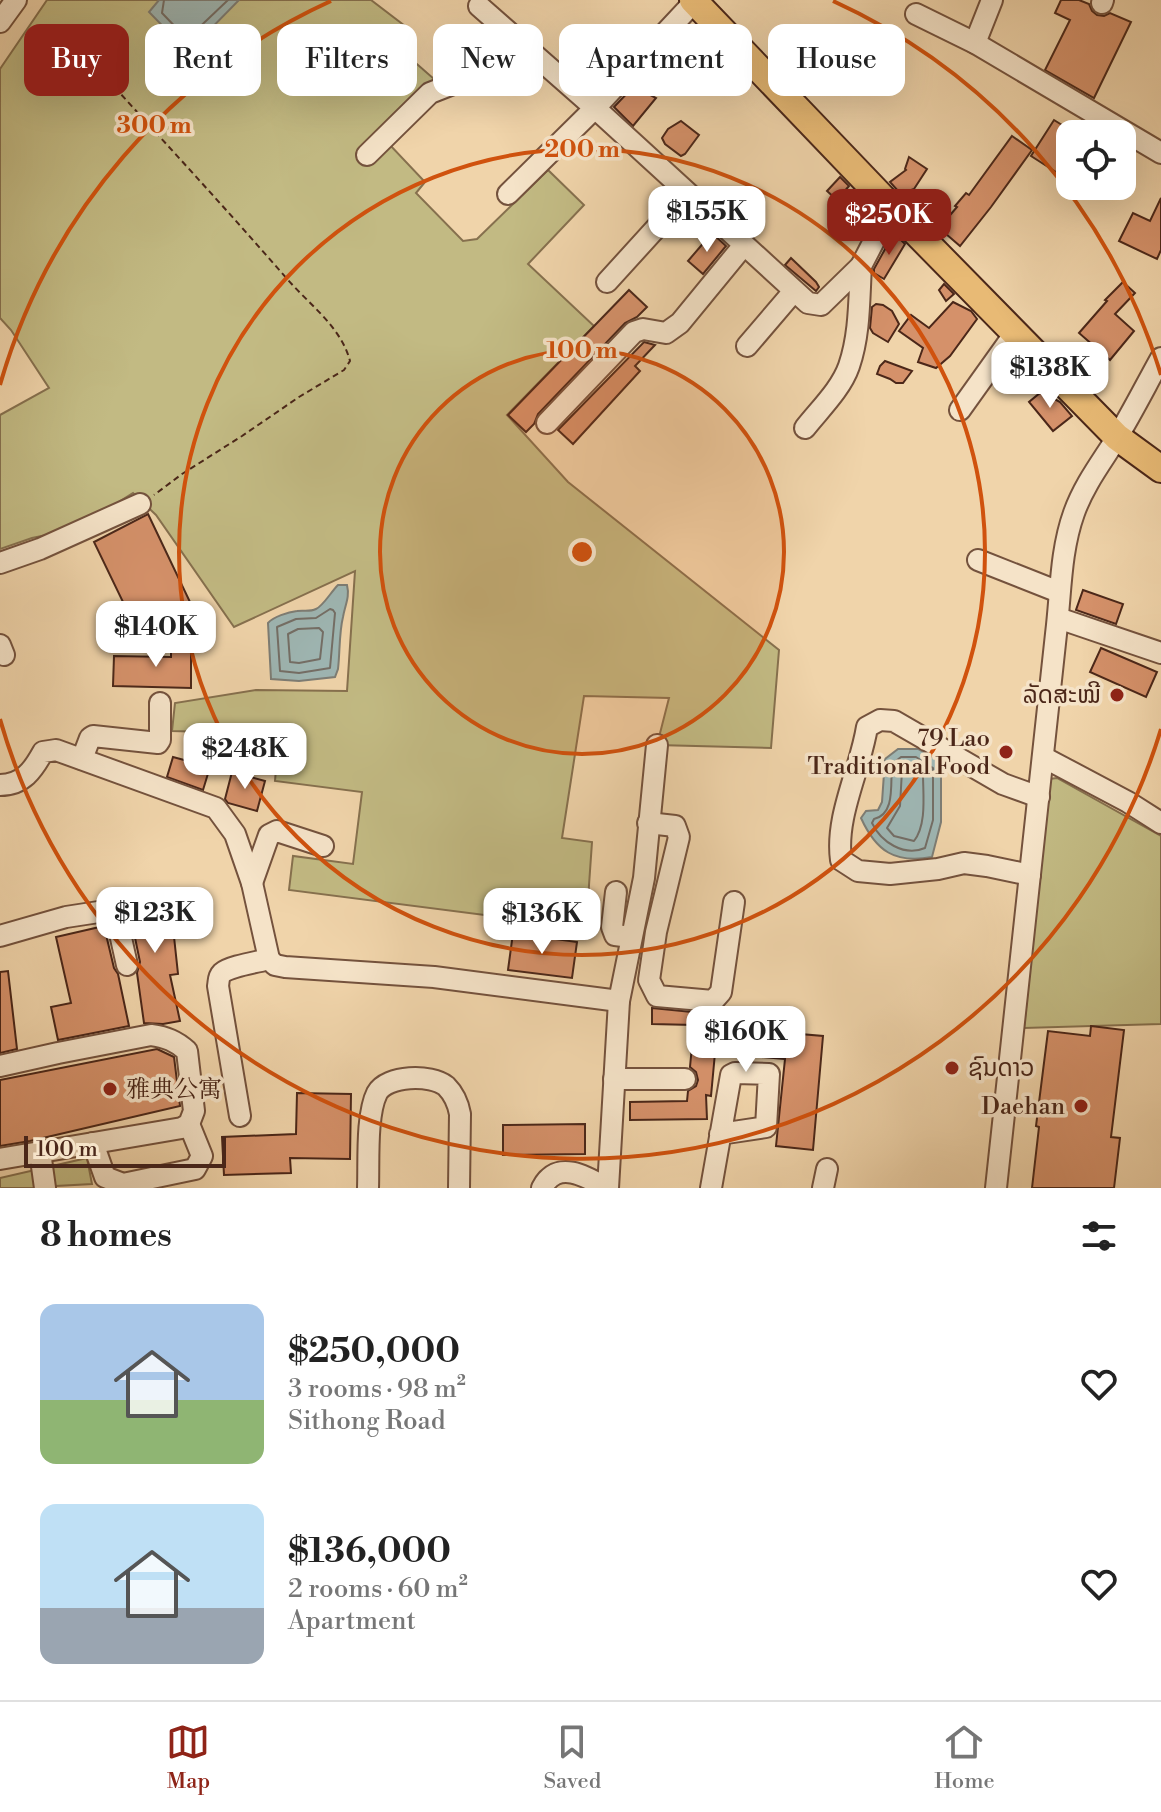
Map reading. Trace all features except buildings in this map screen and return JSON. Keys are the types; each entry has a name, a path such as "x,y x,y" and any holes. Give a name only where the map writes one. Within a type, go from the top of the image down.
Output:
{"main road":[{"path":"695,0 895,211 1117,437 1161,469"}],"street":[{"path":"0,22 16,0"},
{"path":"508,194 595,108 695,0"},
{"path":"975,43 992,0"},
{"path":"479,6 498,24"},
{"path":"916,14 975,43 1161,153"},
{"path":"543,64 808,303 821,305 861,266 877,235 895,211"},
{"path":"367,155 433,92"},
{"path":"607,282 687,194"},
{"path":"547,423 634,332 643,329 666,333 680,323 744,245"},
{"path":"805,428 849,368 858,324 861,266"},
{"path":"747,346 794,291"},
{"path":"960,410 1015,333"},
{"path":"996,1188 1066,544 1073,514 1087,482 1117,437 1161,358"},
{"path":"0,563 52,544 140,504"},
{"path":"978,560 1059,592"},
{"path":"1057,626 1161,653"},
{"path":"1057,626 1161,662"},
{"path":"82,759 93,736 158,743 160,703"},
{"path":"1030,875 964,863 890,874 858,871 841,860 839,843 867,727 880,720 894,721 1003,784 1039,797"},
{"path":"542,1188 549,1178 570,1172 584,1175 607,1188 619,1001 644,878 657,745"},
{"path":"0,785 20,781 33,769 43,752 56,750 216,808 235,834 252,883 269,959 275,965 434,977 619,1001"},
{"path":"1043,757 1161,823"},
{"path":"648,823 675,826 679,837 654,944 649,980 657,996 713,1001 721,992 734,902"},
{"path":"252,883 269,835 277,831 323,846"},
{"path":"616,892 612,927 615,935 631,937"},
{"path":"0,936 66,917 105,911 117,920 127,965"},
{"path":"240,1116 219,978 230,969 269,959"},
{"path":"0,1066 151,1035 162,1036 177,1042 187,1051 194,1111 189,1124 182,1128 0,1159"},
{"path":"368,1188 371,1113 377,1092 395,1079 429,1079 448,1088 459,1104 459,1188"},
{"path":"614,1079 685,1079"},
{"path":"93,1143 105,1177 123,1184 195,1169 202,1156 189,1124"},
{"path":"711,1188 720,1134"},
{"path":"40,1152 45,1188"}],"path":[{"path":"122,96 304,298 324,316 347,350 350,361 344,370 140,504"}],"shaded area":[{"path":"47,0 371,0 402,24 277,24 277,96 417,96 417,64 433,80 384,134 388,143 425,182 416,193 463,241 477,239 548,170 584,205 528,264 594,326 507,415 568,482 779,650 771,748 657,745 669,698 584,696 562,838 592,842 586,928 289,890 293,856 353,864 362,792 275,781 279,734 172,731 175,703 256,690 347,691 355,571 234,627 156,515 133,493 76,529 32,538 0,549 0,415 49,388 0,318 0,69 24,34 24,96 129,96 129,24 31,24"},
{"path":"1057,778 1161,836 1161,1024 1024,1028 1049,779"},
{"path":"87,1158 92,1184 0,1188 0,1178"}],"water":[{"path":"159,0 239,0 215,24 161,24 149,12"},
{"path":"338,585 347,585 348,593 335,677 299,681 271,679 268,623 285,614 316,609"},
{"path":"898,749 918,749 941,762 941,822 932,857 907,858 888,852 873,839 861,818 866,811 878,810 882,802 885,759"}],"place":[{"name":"ລັດສະໝີ","path":"1117,695"},
{"name":"79 Lao Traditional Food","path":"1006,752"},
{"name":"ຊົນດາວ","path":"952,1068"},
{"name":"雅典公寓","path":"110,1089"},
{"name":"Daehan","path":"1081,1106"}]}
